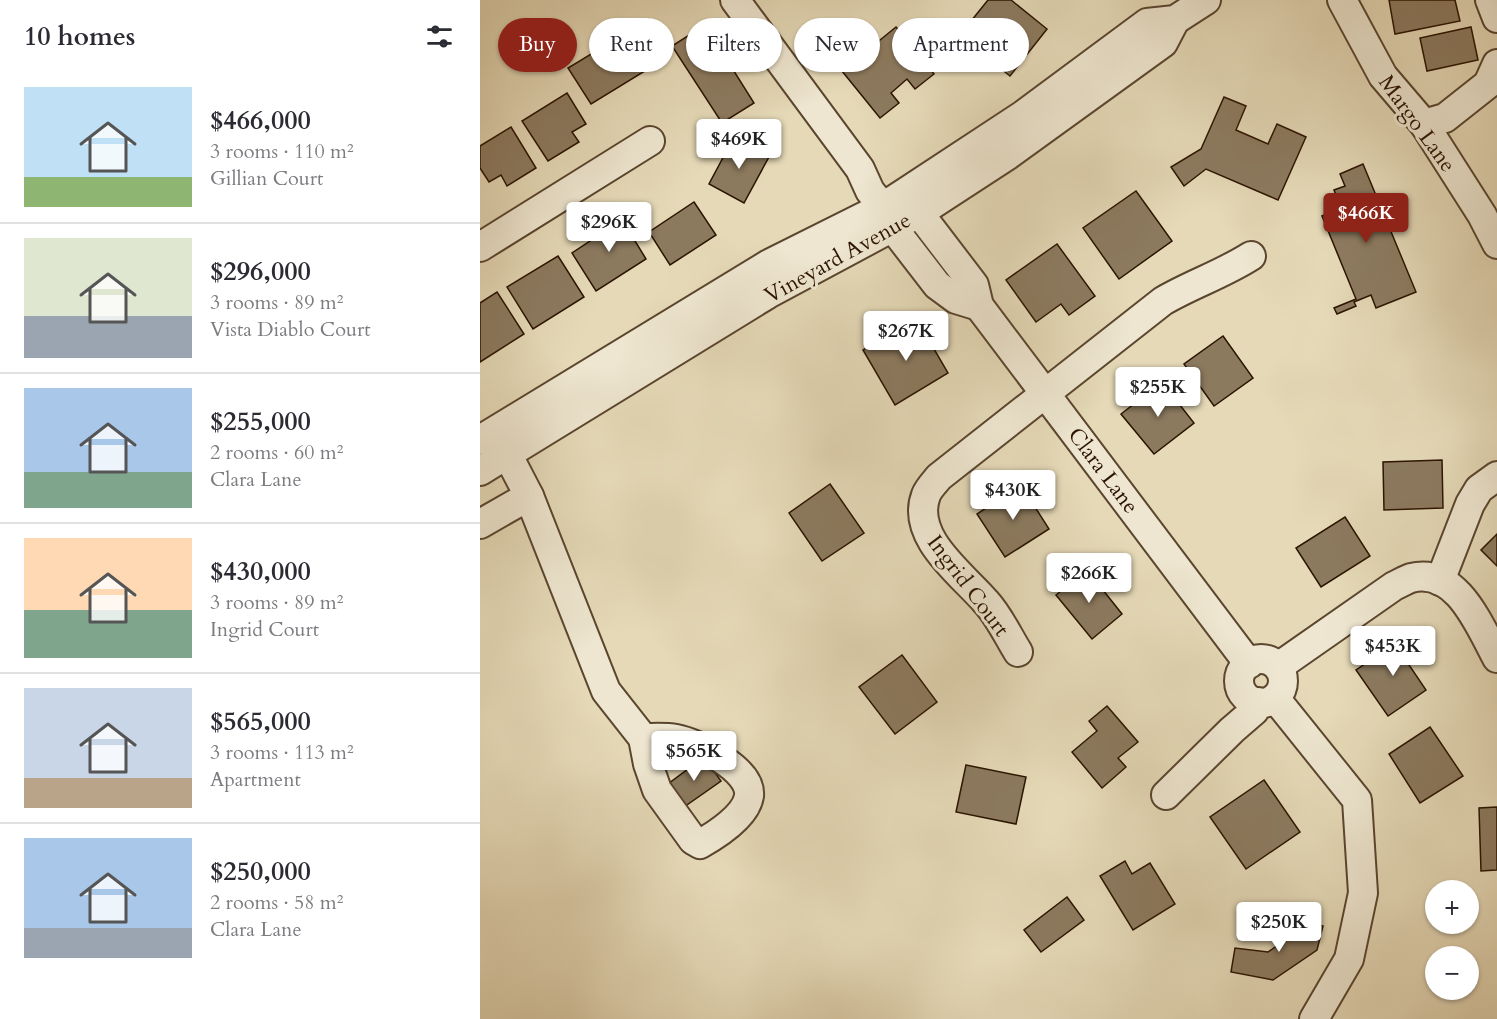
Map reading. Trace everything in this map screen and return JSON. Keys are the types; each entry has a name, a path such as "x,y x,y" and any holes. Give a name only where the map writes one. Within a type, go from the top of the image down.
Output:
{"street":[{"path":"735,0 860,169 870,191 937,285 956,299 979,306"},
{"name":"Vineyard Avenue","path":"489,450 769,264 888,218 1147,23 1174,20 1206,0"},
{"name":"Margo Lane","path":"1342,0 1383,76 1424,124 1482,215 1497,244"},
{"path":"1490,0 1497,18"},
{"name":"Vineyard Avenue","path":"919,213 1008,155 1163,43 1174,20"},
{"path":"1424,124 1445,117 1488,84 1497,64"},
{"path":"480,246 650,141"},
{"path":"888,218 919,213"},
{"name":"Clara Lane","path":"919,213 974,285 979,306 1249,664"},
{"name":"Ingrid Court","path":"1018,652 988,604 930,538 924,524 922,509 926,493 939,477 1163,301 1190,285 1230,270 1251,256"},
{"path":"489,450 529,496 606,691 643,738"},
{"path":"1440,581 1470,504 1479,489 1497,476"},
{"path":"480,524 529,496"},
{"path":"1278,667 1394,586 1412,578 1433,578 1461,596 1497,658"},
{"path":"1166,795 1254,711 1266,700 1281,689 1283,681 1278,667 1265,659 1249,664 1241,672 1240,687 1245,695 1266,700 1357,800 1361,839 1364,893 1349,959 1314,1019"}],"building":[{"path":"988,0 1011,0 1047,29 1029,52 1029,18 974,18"},
{"path":"1389,0 1455,0 1460,21 1395,34"},
{"path":"1471,27 1478,60 1427,71 1420,38"},
{"path":"892,30 892,72 932,72 934,74 915,89 907,79 891,93 899,103 880,118 843,72 880,72 880,40"},
{"path":"686,37 686,68 674,49 674,45"},
{"path":"589,55 589,72 643,72 591,104 571,72 577,72 577,63"},
{"path":"689,72 735,72 754,103 722,123"},
{"path":"567,93 586,124 572,132 579,142 548,161 522,121"},
{"path":"1224,97 1246,106 1236,130 1268,144 1277,124 1306,137 1278,200 1206,169 1184,186 1171,167 1201,149"},
{"path":"511,127 536,168 507,186 501,175 489,182 480,168 480,146"},
{"path":"734,137 770,155 744,203 709,184"},
{"path":"1363,164 1416,292 1376,308 1371,295 1354,302 1356,306 1337,314 1334,308 1356,299 1322,216 1341,208 1334,190 1345,186 1340,174"},
{"path":"1136,191 1172,241 1119,279 1083,228"},
{"path":"694,202 716,235 670,265 649,232"},
{"path":"618,213 646,259 596,291 572,253 599,235 594,228"},
{"path":"1057,244 1095,296 1069,315 1061,304 1036,322 1006,280"},
{"path":"558,256 584,297 533,329 507,287"},
{"path":"497,292 524,334 480,362 480,303"},
{"path":"916,318 948,373 895,405 863,350"},
{"path":"1223,336 1253,378 1214,406 1184,364"},
{"path":"1162,382 1194,423 1154,454 1121,414"},
{"path":"1442,460 1443,508 1384,510 1383,462"},
{"path":"830,484 864,533 822,561 789,513"},
{"path":"1021,485 1049,529 1005,557 977,514"},
{"path":"1345,517 1370,556 1321,587 1296,548"},
{"path":"1497,534 1497,566 1481,550"},
{"path":"1087,570 1122,614 1092,639 1056,595"},
{"path":"1405,637 1417,655 1407,662 1426,690 1388,716 1356,670"},
{"path":"902,655 937,702 895,734 859,687"},
{"path":"1107,706 1138,742 1118,758 1126,767 1102,788 1072,752 1097,731 1089,721"},
{"path":"1430,727 1463,776 1420,803 1389,754"},
{"path":"704,757 721,781 684,807 668,784"},
{"path":"966,765 1026,777 1016,824 956,812"},
{"path":"1264,780 1300,832 1246,869 1210,817"},
{"path":"1497,807 1497,870 1481,871 1479,808"},
{"path":"1125,861 1132,874 1150,863 1175,904 1133,930 1100,876"},
{"path":"1067,897 1084,920 1041,952 1024,930"},
{"path":"1297,919 1323,926 1317,950 1273,980 1231,972 1235,948 1268,952 1291,936"}]}
